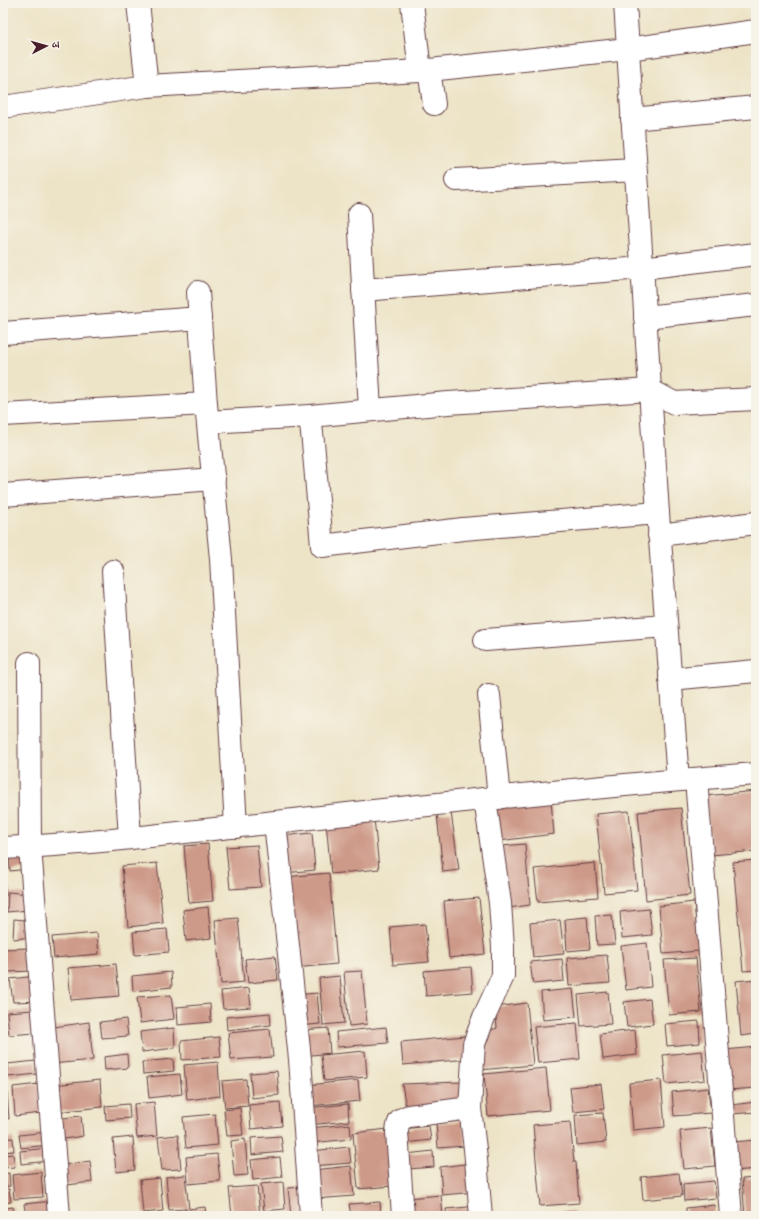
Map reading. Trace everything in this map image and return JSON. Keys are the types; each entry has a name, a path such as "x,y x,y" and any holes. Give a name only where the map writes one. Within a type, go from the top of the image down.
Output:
{"street":[{"path":"138,3 147,86"},
{"path":"412,3 425,71 434,104"},
{"path":"625,3 659,535 670,679 687,779 731,1216"},
{"path":"3,107 147,86 425,71 628,49 756,31"},
{"path":"632,119 756,107"},
{"path":"456,180 636,170"},
{"path":"359,214 370,410"},
{"path":"363,290 642,268 756,254"},
{"path":"198,292 220,559 236,826"},
{"path":"645,317 756,305"},
{"path":"3,333 200,318"},
{"path":"3,415 207,413 310,416 448,402 650,390 674,404 756,399"},
{"path":"310,416 322,546 463,529 658,513"},
{"path":"3,495 214,480"},
{"path":"659,535 756,523"},
{"path":"113,571 130,838"},
{"path":"486,640 666,626"},
{"path":"29,664 30,847 59,1216"},
{"path":"670,679 756,671"},
{"path":"481,1216 470,1108 474,1044 484,1017 503,976 503,947 492,799 489,695"},
{"path":"3,848 130,838 687,779 756,774"},
{"path":"275,822 300,1059 310,1216"},
{"path":"403,1216 397,1132 398,1124 402,1118 409,1116 470,1108"}],"building":[{"path":"756,791 756,851 711,855 705,796"},
{"path":"551,801 554,834 499,841 496,806"},
{"path":"681,808 690,895 646,900 638,812"},
{"path":"629,811 637,890 604,893 596,814"},
{"path":"451,812 459,870 443,872 437,814"},
{"path":"374,818 379,869 331,874 326,822"},
{"path":"312,833 315,870 284,873 281,836"},
{"path":"208,844 213,901 189,903 184,846"},
{"path":"525,844 530,905 508,908 502,846"},
{"path":"257,845 261,887 230,889 226,847"},
{"path":"27,852 28,869 10,871 9,853"},
{"path":"756,860 756,970 743,971 733,862"},
{"path":"157,863 163,923 128,927 122,866"},
{"path":"595,863 598,897 538,902 534,869"},
{"path":"329,873 337,964 294,968 285,877"},
{"path":"4,879 6,896 3,896"},
{"path":"8,892 29,894 28,910 7,912"},
{"path":"479,898 485,954 449,958 444,901"},
{"path":"694,902 699,951 663,954 659,906"},
{"path":"208,907 211,938 186,941 183,910"},
{"path":"649,909 652,935 622,938 620,912"},
{"path":"612,915 615,944 597,945 595,916"},
{"path":"587,917 590,949 567,951 565,919"},
{"path":"238,918 244,982 221,984 215,920"},
{"path":"14,919 36,921 34,937 13,939"},
{"path":"560,920 564,954 533,957 530,923"},
{"path":"425,924 429,962 393,965 390,927"},
{"path":"167,929 169,952 135,955 133,932"},
{"path":"97,933 99,954 54,958 52,937"},
{"path":"647,943 651,987 626,990 621,946"},
{"path":"29,948 35,971 6,972 3,949"},
{"path":"607,955 610,983 569,986 567,958"},
{"path":"275,956 278,980 248,983 245,959"},
{"path":"696,958 701,1012 669,1015 664,960"},
{"path":"562,959 564,981 533,984 530,962"},
{"path":"116,964 119,996 71,1000 68,968"},
{"path":"471,967 473,992 426,996 424,971"},
{"path":"362,971 367,1024 349,1026 344,972"},
{"path":"171,972 172,987 133,991 132,976"},
{"path":"36,976 42,1001 13,1002 10,979"},
{"path":"340,976 344,1023 323,1025 319,978"},
{"path":"756,979 756,1034 741,1036 736,981"},
{"path":"249,988 251,1007 223,1009 221,991"},
{"path":"573,989 576,1017 543,1020 541,992"},
{"path":"608,992 611,1024 581,1026 578,995"},
{"path":"317,993 320,1024 298,1026 295,995"},
{"path":"171,995 174,1019 140,1023 137,997"},
{"path":"650,999 653,1024 627,1027 624,1002"},
{"path":"527,1003 533,1065 480,1070 484,1033 497,1028 495,1007"},
{"path":"210,1004 211,1022 178,1025 177,1007"},
{"path":"33,1010 35,1033 9,1035 7,1012"},
{"path":"270,1013 271,1025 227,1030 226,1017"},
{"path":"126,1019 128,1036 102,1038 100,1022"},
{"path":"699,1021 700,1043 667,1046 665,1024"},
{"path":"89,1022 93,1060 52,1064 47,1028"},
{"path":"577,1023 580,1059 538,1063 534,1027"},
{"path":"386,1027 388,1043 337,1047 336,1032"},
{"path":"174,1028 175,1048 142,1052 140,1032"},
{"path":"328,1028 330,1053 303,1056 301,1030"},
{"path":"270,1029 273,1057 231,1060 228,1033"},
{"path":"635,1030 637,1055 603,1059 600,1034"},
{"path":"465,1036 468,1059 403,1065 401,1042"},
{"path":"219,1037 221,1057 182,1060 181,1041"},
{"path":"756,1047 756,1088 729,1090 725,1050"},
{"path":"365,1051 367,1077 324,1081 321,1055"},
{"path":"702,1051 705,1080 666,1084 663,1055"},
{"path":"127,1054 128,1068 105,1070 104,1057"},
{"path":"173,1059 174,1071 143,1074 142,1062"},
{"path":"36,1061 37,1074 9,1077 7,1064"},
{"path":"218,1062 220,1096 187,1100 184,1065"},
{"path":"546,1068 550,1110 488,1116 484,1074"},
{"path":"277,1071 279,1095 252,1098 250,1073"},
{"path":"180,1074 182,1094 149,1098 147,1077"},
{"path":"246,1079 248,1106 225,1108 222,1081"},
{"path":"100,1080 102,1107 56,1112 53,1085"},
{"path":"358,1080 360,1101 309,1106 308,1085"},
{"path":"661,1080 665,1127 633,1130 629,1083"},
{"path":"463,1082 465,1104 406,1109 402,1084"},
{"path":"39,1084 41,1113 15,1116 13,1087"},
{"path":"601,1084 604,1109 573,1112 570,1087"},
{"path":"708,1088 711,1113 674,1116 672,1092"},
{"path":"7,1091 9,1119 3,1119 3,1092"},
{"path":"154,1102 157,1136 137,1138 134,1104"},
{"path":"280,1102 282,1126 251,1129 249,1105"},
{"path":"756,1102 756,1112 732,1114 731,1105"},
{"path":"129,1104 130,1118 106,1120 105,1106"},
{"path":"348,1104 349,1121 308,1125 307,1108"},
{"path":"240,1108 243,1135 227,1136 224,1110"},
{"path":"603,1113 606,1142 577,1145 575,1115"},
{"path":"215,1114 218,1145 186,1148 183,1117"},
{"path":"81,1116 83,1136 58,1140 55,1119"},
{"path":"463,1121 465,1146 438,1148 436,1123"},
{"path":"570,1122 574,1162 576,1162 579,1203 540,1206 533,1125"},
{"path":"350,1124 351,1139 311,1143 309,1128"},
{"path":"429,1126 431,1140 404,1143 403,1129"},
{"path":"711,1128 715,1166 684,1169 680,1131"},
{"path":"388,1129 393,1186 358,1189 353,1133"},
{"path":"48,1132 49,1145 21,1148 19,1135"},
{"path":"178,1135 181,1169 162,1170 158,1137"},
{"path":"281,1136 283,1152 252,1155 251,1138"},
{"path":"133,1137 135,1170 116,1172 113,1139"},
{"path":"13,1138 14,1151 3,1152 3,1139"},
{"path":"245,1139 248,1175 234,1176 231,1141"},
{"path":"756,1140 756,1169 735,1171 733,1142"},
{"path":"349,1147 351,1163 312,1166 311,1151"},
{"path":"48,1148 49,1161 21,1164 20,1151"},
{"path":"433,1151 434,1167 408,1169 406,1154"},
{"path":"13,1154 15,1167 3,1168 3,1155"},
{"path":"217,1154 220,1181 188,1184 186,1157"},
{"path":"280,1157 282,1177 253,1180 251,1160"},
{"path":"90,1161 92,1182 67,1185 63,1165"},
{"path":"472,1163 475,1192 442,1195 440,1167"},
{"path":"351,1166 354,1196 315,1199 313,1170"},
{"path":"41,1172 43,1197 14,1199 12,1175"},
{"path":"9,1173 10,1186 3,1187 3,1174"},
{"path":"679,1173 682,1196 643,1200 641,1177"},
{"path":"185,1175 189,1209 205,1207 206,1216 187,1216 186,1209 169,1210 166,1177"},
{"path":"160,1178 163,1211 143,1213 140,1180"},
{"path":"756,1178 756,1216 745,1216 742,1179"},
{"path":"714,1181 716,1198 684,1201 683,1184"},
{"path":"283,1182 285,1209 264,1211 261,1184"},
{"path":"257,1186 260,1216 232,1216 229,1188"},
{"path":"303,1187 305,1216 291,1216 288,1188"},
{"path":"3,1189 9,1189 11,1202 3,1203"},
{"path":"441,1195 443,1216 409,1216 408,1198"},
{"path":"53,1201 54,1214 26,1216 24,1204"},
{"path":"380,1202 381,1216 351,1216 349,1204"},
{"path":"714,1205 715,1216 686,1216 686,1208"},
{"path":"478,1206 479,1216 447,1216 446,1209"},
{"path":"13,1207 14,1216 3,1216 3,1208"},
{"path":"574,1211 575,1216 536,1216 536,1215"}]}
